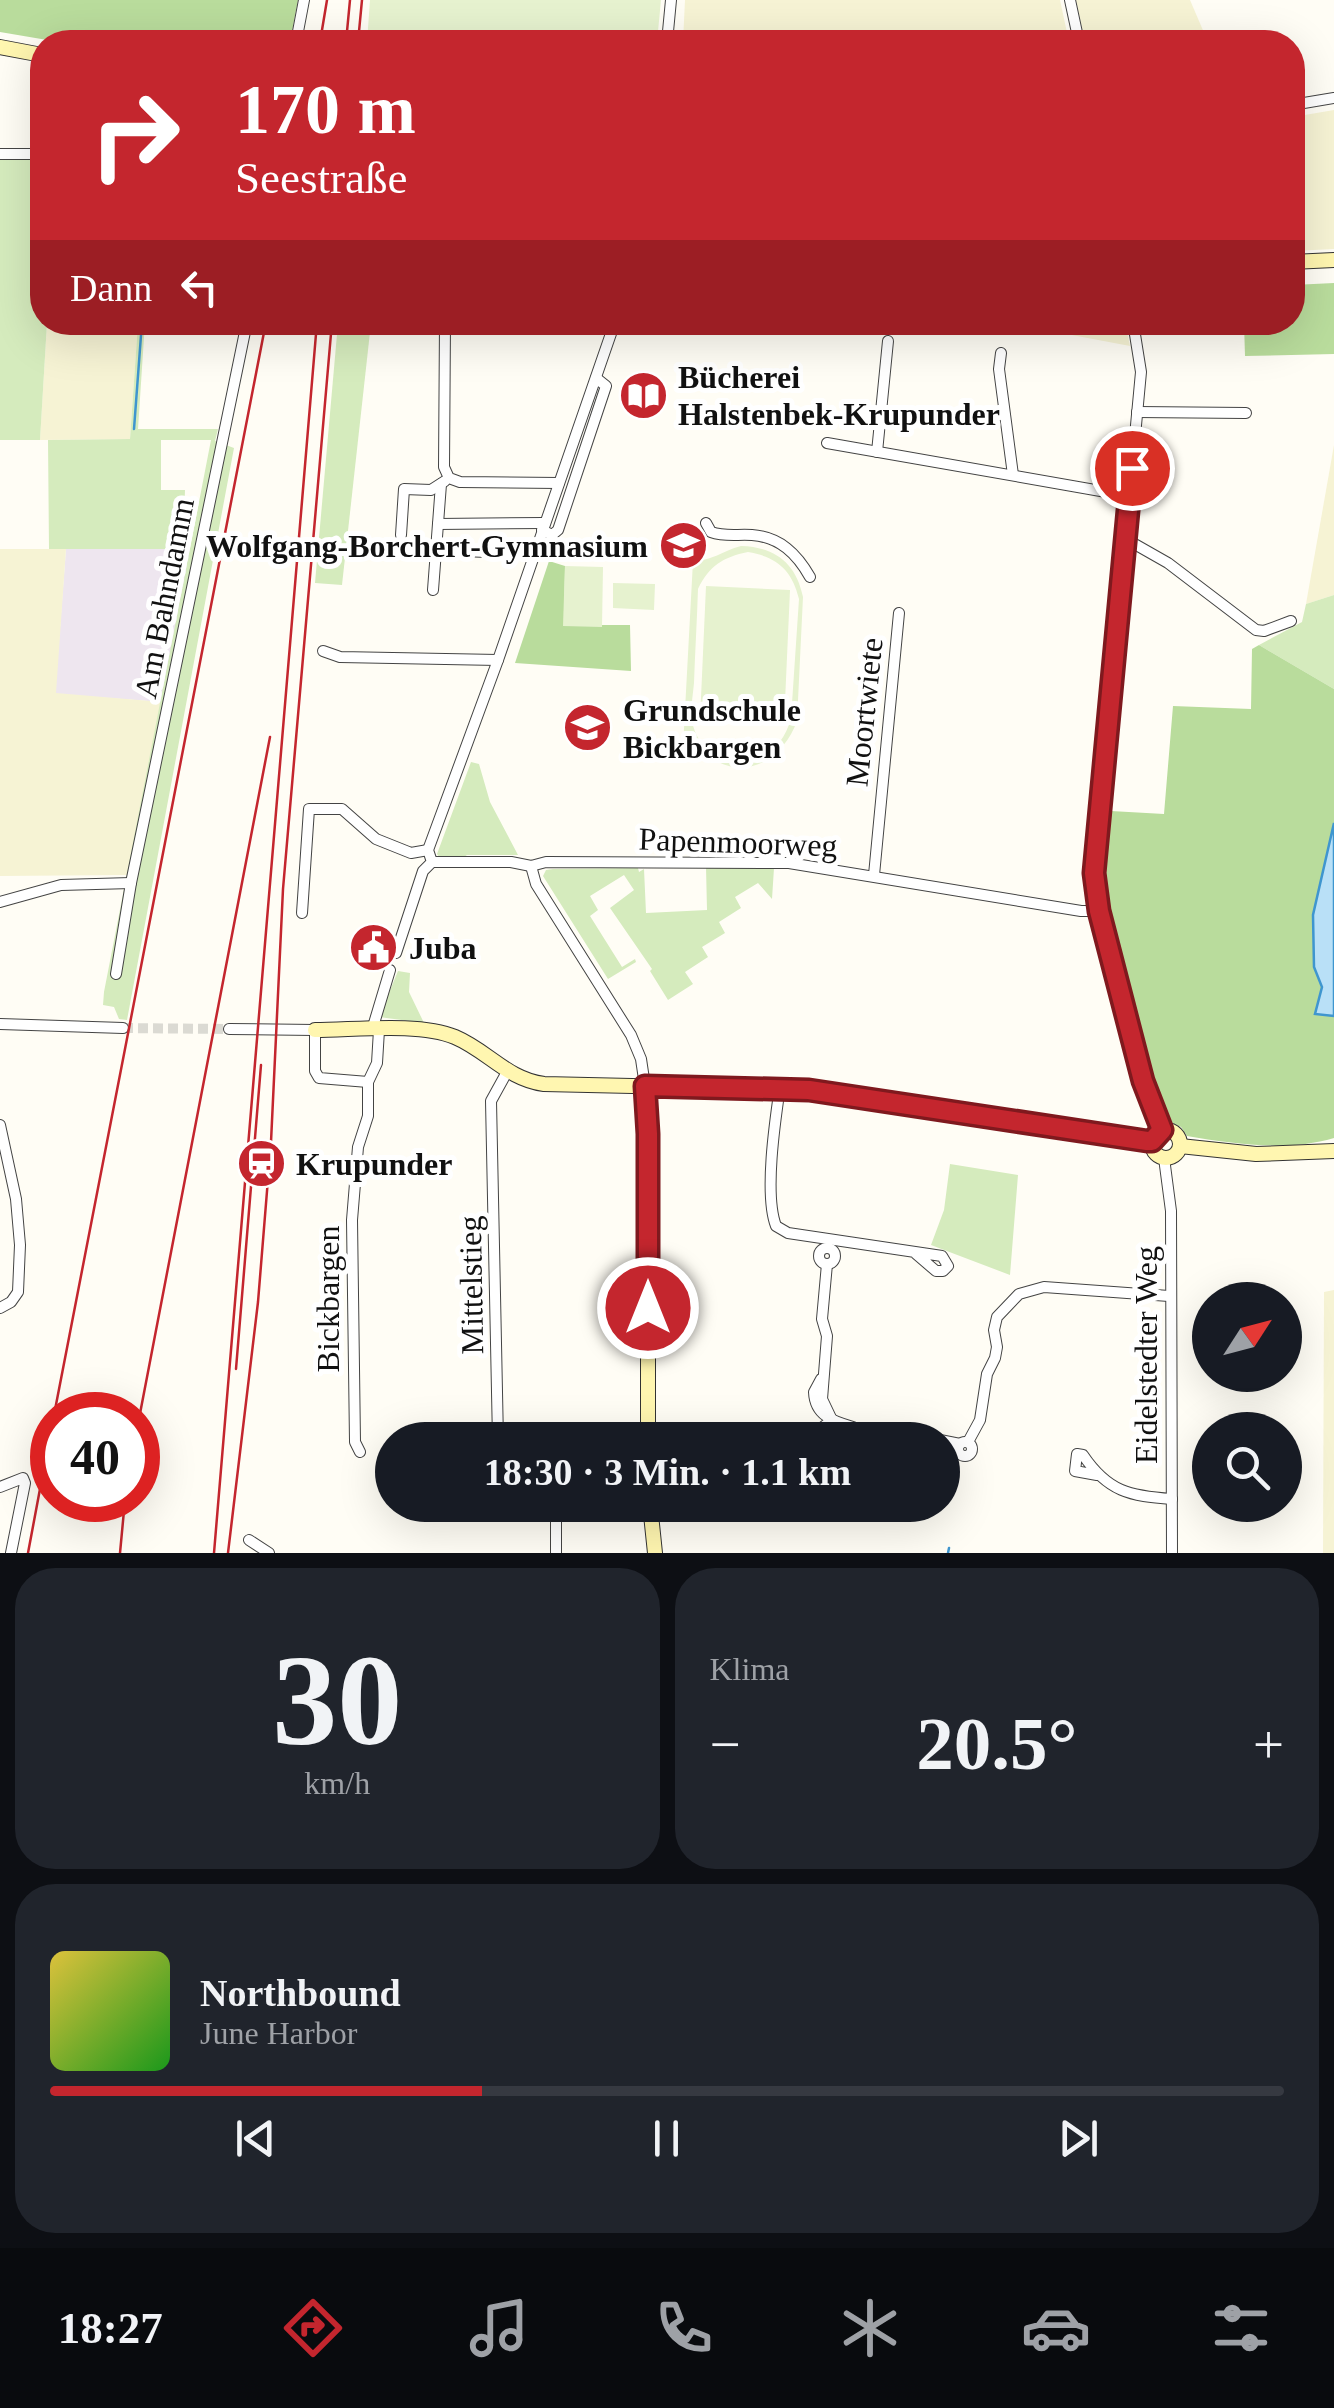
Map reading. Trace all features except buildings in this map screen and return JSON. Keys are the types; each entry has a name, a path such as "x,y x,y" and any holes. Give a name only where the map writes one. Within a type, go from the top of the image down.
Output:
{"street":[{"path":"298,30 304,0"},
{"path":"668,30 671,0"},
{"path":"1070,0 1076,30"},
{"path":"0,48 30,53"},
{"path":"1305,103 1334,98"},
{"path":"0,154 30,154"},
{"path":"1305,261 1334,260"},
{"name":"Am Bahndamm","path":"116,974 131,883 244,335"},
{"path":"433,590 445,481 445,335"},
{"path":"396,952 423,871 432,862 428,850 611,335"},
{"path":"229,1029 438,1032 520,1079 551,1084 780,1088 907,1102 1037,1126 1157,1135 1178,1135 1180,1146 1174,1155 1164,1158 1154,1152 1157,1135 1099,911 1094,859 1141,363 1136,335"},
{"path":"877,452 888,341"},
{"path":"1001,353 1013,476"},
{"path":"438,524 543,527 552,535 558,530 606,386 596,378"},
{"path":"1137,412 1246,413"},
{"path":"828,444 1129,496"},
{"path":"401,535 404,489 432,490 445,481 559,483"},
{"path":"706,524 711,532 721,535 776,540 793,552 810,577"},
{"path":"1124,538 1168,563 1256,630 1264,631 1290,621"},
{"path":"436,550 488,552"},
{"name":"Moortwiete","path":"874,875 899,612"},
{"path":"323,651 340,657 498,660"},
{"path":"302,914 309,808 342,809 376,839 412,852 428,850"},
{"name":"Papenmoorweg","path":"432,862 511,862 531,866 546,862 768,862 874,875 1080,912 1099,911"},
{"path":"531,866 536,884 631,1035 641,1059 648,1134 648,1422"},
{"path":"0,902 61,885 131,883"},
{"name":"Bickbargen","path":"360,1452 355,1442 352,1220 358,1147 368,1116 368,1082 378,1063 376,1030 390,970"},
{"path":"0,1024 123,1028"},
{"path":"315,1030 315,1071 320,1078 368,1082"},
{"name":"Mittelstieg","path":"498,1422 492,1101 507,1072"},
{"path":"780,1088 774,1136 776,1226 830,1244 915,1254"},
{"path":"0,1125 16,1199 20,1245 18,1292 12,1302 0,1308"},
{"path":"1180,1146 1256,1154 1334,1151"},
{"name":"Eidelstedter Weg","path":"1164,1158 1171,1210 1172,1553"},
{"path":"830,1244 834,1258 827,1264 822,1319 827,1336 822,1378 814,1399 824,1416 838,1422"},
{"path":"960,1442 964,1443 980,1420 987,1374 996,1353 994,1323 1013,1298 1044,1287 1169,1296"},
{"path":"1097,1476 1134,1495 1172,1499"},
{"path":"0,1488 23,1478 25,1484 11,1553"},
{"path":"556,1522 556,1553"},
{"path":"652,1522 655,1553"},
{"path":"250,1540 269,1553"}],"shaded area":[{"path":"685,0 1060,0 1066,30 684,30"},
{"path":"1076,0 1190,0 1203,30 1082,30"},
{"path":"1334,110 1334,249 1305,250 1305,115"},
{"path":"46,335 137,335 130,439 40,440"},
{"path":"1072,335 1128,335 1130,346"},
{"path":"1334,445 1334,595 1306,604"},
{"path":"0,549 66,549 56,693 162,702 128,875 0,876"},
{"path":"66,549 191,549 162,702 55,694"},
{"path":"1334,1290 1334,1553 1323,1553 1324,1292"}],"green space":[{"path":"0,0 298,0 292,30 30,30 30,37 0,32"},
{"path":"370,0 661,0 658,30 368,30"},
{"path":"0,160 30,160 30,335 46,335 40,440 0,440"},
{"path":"1334,283 1334,354 1245,356 1244,335 1305,335 1305,284"},
{"path":"137,335 144,335 138,429 218,429 215,441 234,448 127,1020 119,1019 114,1007 103,1005 104,992 211,440 161,440 161,490 185,490 183,549 49,549 48,440 130,439"},
{"path":"337,335 370,335 342,585 315,583"},
{"path":"741,546 764,550 782,559 795,575 803,597 797,721 776,753 744,767 718,762 698,750 683,747 693,561","holes":["748,552 782,566 799,599 791,718 783,737 771,750 757,759 741,762 711,753 699,740 692,722 698,589 707,574 724,560"]},
{"path":"549,561 565,566 564,625 630,625 631,671 515,663"},
{"path":"565,566 603,567 602,627 563,626"},
{"path":"613,583 655,584 654,610 613,608"},
{"path":"706,586 790,590 784,724 700,720"},
{"path":"1334,595 1334,689 1259,645 1302,622 1306,604"},
{"path":"1259,645 1334,689 1334,823 1313,915 1314,967 1322,987 1315,1014 1334,1016 1334,1138 1298,1145 1242,1144 1187,1136 1181,1127 1166,1120 1149,1079 1102,888 1101,853 1111,811 1164,814 1173,706 1251,709 1252,649"},
{"path":"471,762 479,764 490,802 518,855 467,855 461,859 437,854"},
{"path":"706,867 774,868 772,899 758,883 735,897 741,908 719,922 725,933 702,947 708,957 685,972 693,984 668,1000 610,908 634,890 624,875 590,896 598,910 590,916 622,967 635,959 636,962 608,979 543,876 546,870 553,869 644,869 646,913 707,910"},
{"path":"398,971 410,973 409,992 424,1023 379,1017"},
{"path":"950,1164 1018,1175 1010,1275 931,1245 944,1210"}],"water":[{"path":"1334,823 1334,1016 1315,1014 1322,987 1314,967 1313,915"}],"waterway":[{"path":"134,429 141,335"},
{"path":"948,1553 949,1548"}],"tunnel":[{"path":"123,1028 229,1029"}],"tram line":[{"path":"359,30 362,0"},
{"path":"228,1553 258,1302 271,1142 283,889 331,335"},
{"path":"236,1369 261,1065"}],"railway":[{"path":"322,30 327,0"},
{"path":"347,30 350,0"},
{"path":"58,1392 263,335"},
{"path":"214,1553 316,335"},
{"path":"144,1392 270,737"},
{"path":"28,1553 34,1522"},
{"path":"120,1553 123,1522"}],"place":[{"name":"Bücherei Halstenbek-Krupunder","path":"643,395"},
{"name":"Wolfgang-Borchert-Gymnasium","path":"683,546"},
{"name":"Grundschule Bickbargen","path":"588,728"},
{"name":"Juba","path":"374,948"},
{"name":"Krupunder","path":"261,1164"}],"route":[{"path":"648,1308 645,1086 809,1090 1147,1141 1162,1130 1143,1081 1099,911 1094,873 1132,468"}]}
